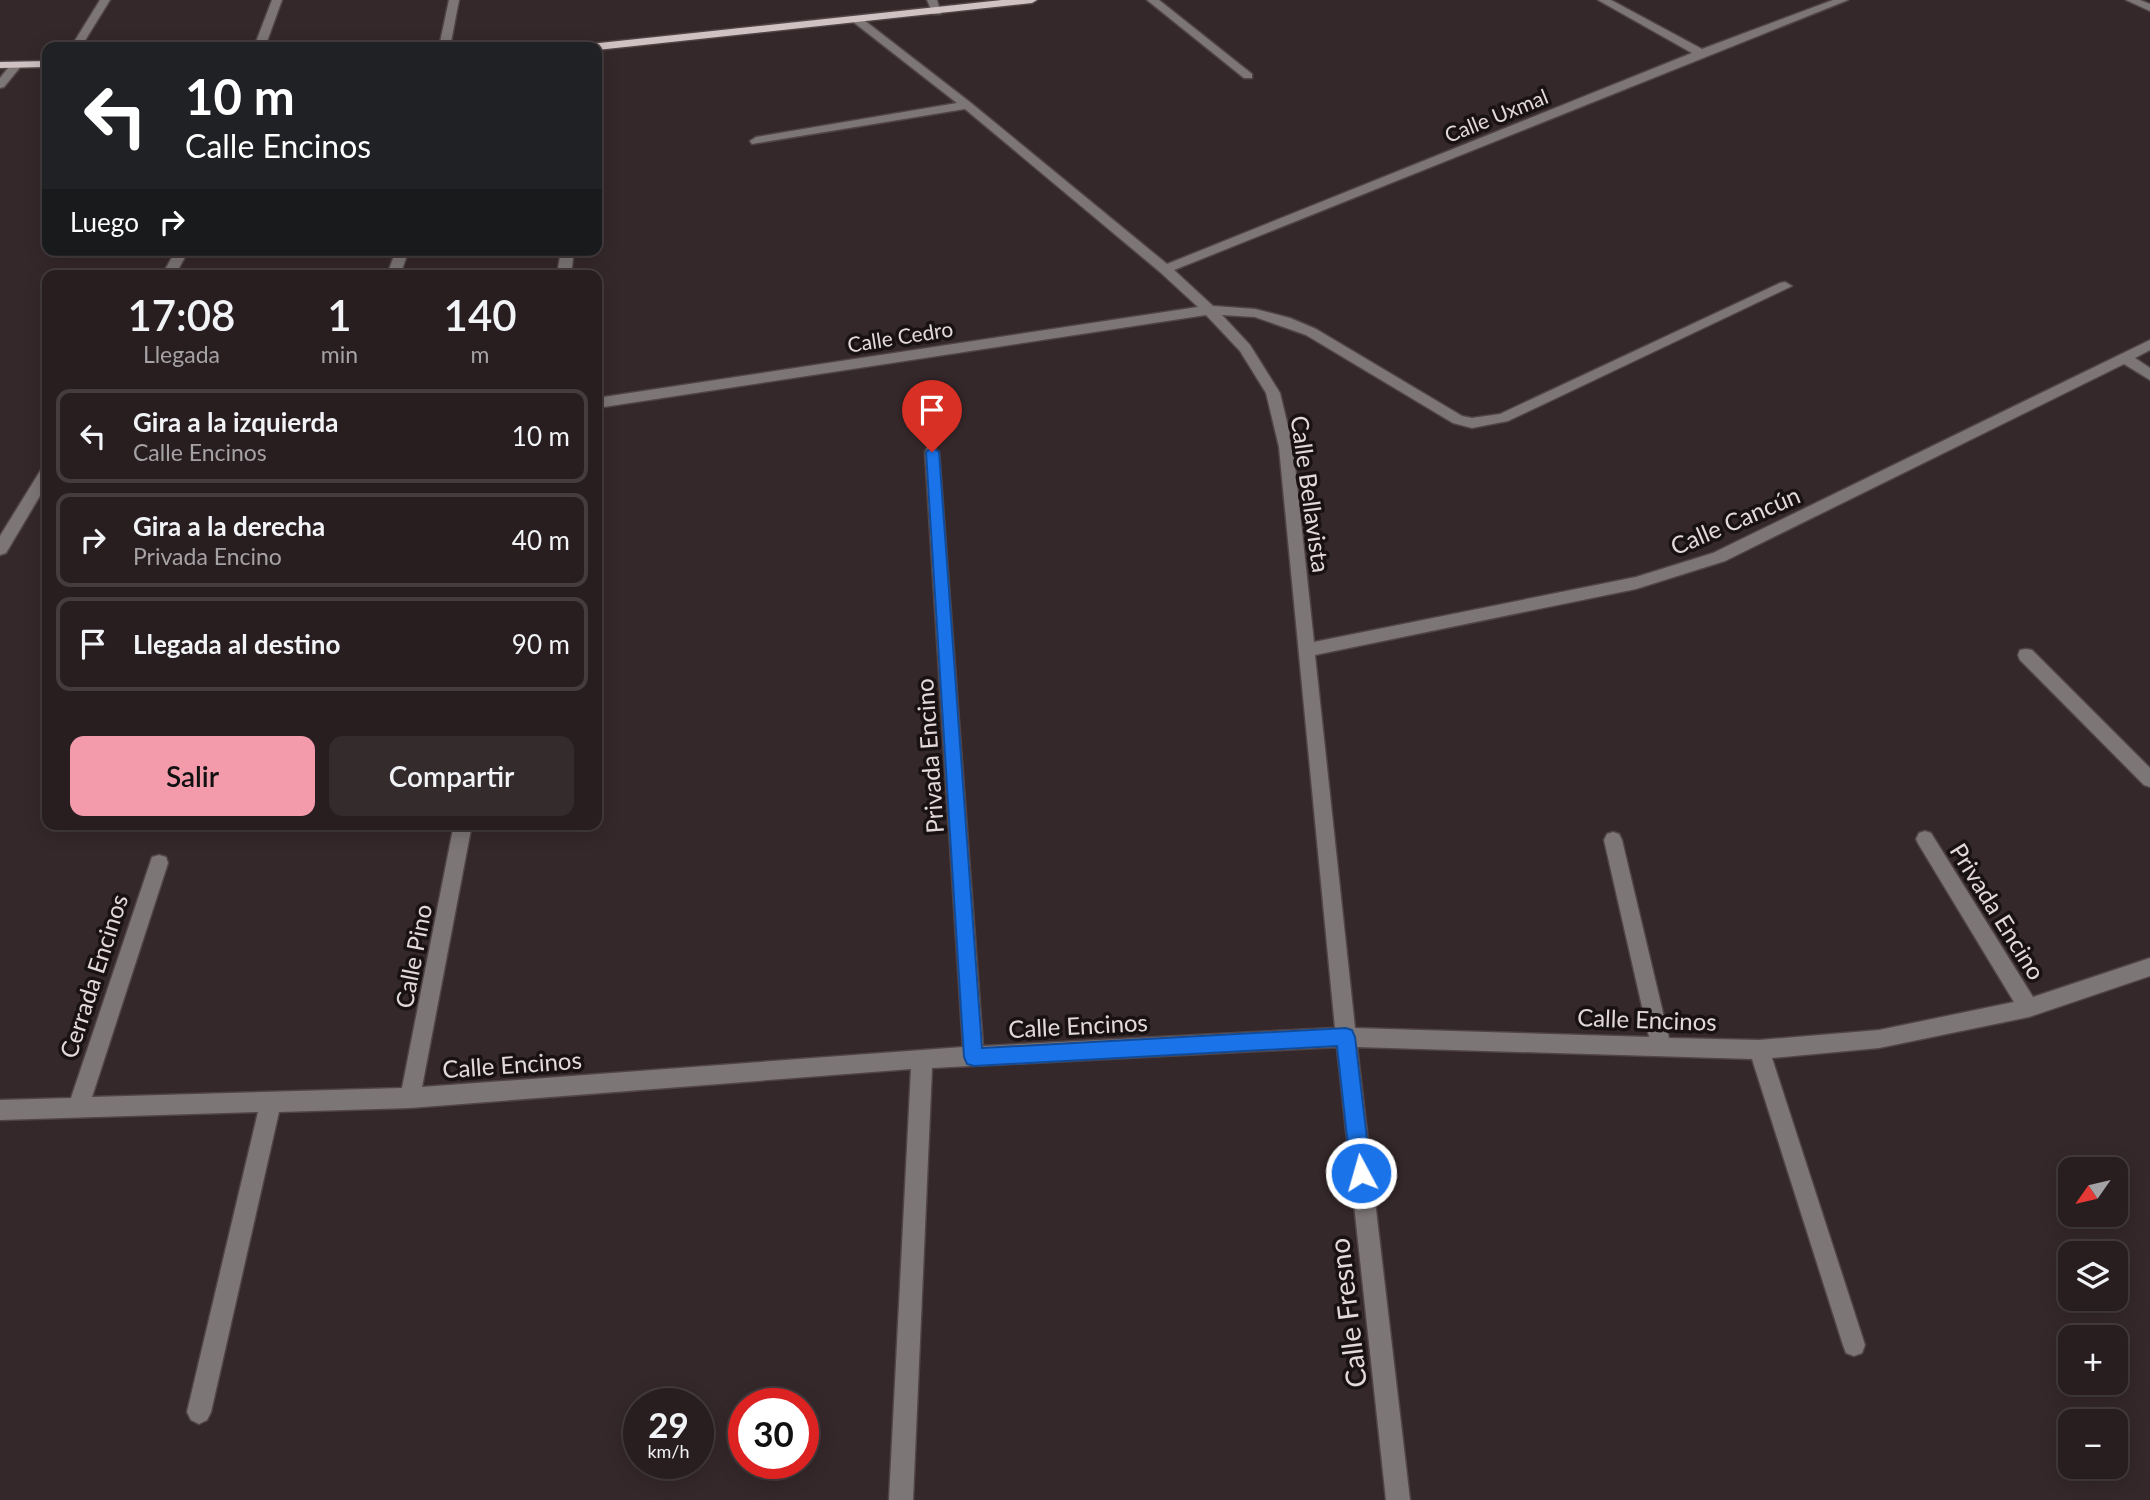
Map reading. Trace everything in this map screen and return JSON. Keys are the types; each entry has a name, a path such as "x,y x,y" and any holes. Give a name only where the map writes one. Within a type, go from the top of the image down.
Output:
{"main road":[{"path":"602,49 1032,0"},
{"path":"0,65 42,64"}],"street":[{"path":"79,42 105,0"},
{"path":"261,42 278,0"},
{"path":"445,42 454,0"},
{"path":"932,0 937,12"},
{"path":"1152,0 1248,76"},
{"path":"1603,0 1701,53"},
{"name":"Calle Uxmal","path":"1165,269 1701,53 1843,0"},
{"path":"2132,0 2150,8"},
{"name":"Calle Bellavista","path":"856,19 967,105 1165,269 1245,348 1273,393 1286,447 1346,1037"},
{"path":"0,85 16,65"},
{"path":"755,141 967,105"},
{"name":"Calle Cedro","path":"602,402 1209,310 1255,313 1311,332 1458,420 1472,423 1503,418 1784,286"},
{"name":"Calle Cancún","path":"1307,650 1636,583 1719,557 2125,359 2150,344"},
{"path":"2125,359 2150,375"},
{"name":"Privada Encino","path":"932,452 974,1057"},
{"path":"0,549 42,480"},
{"path":"2026,655 2150,780"},
{"name":"Calle Pino","path":"410,1098 463,830"},
{"name":"Privada Encino","path":"1924,839 2029,1008"},
{"path":"1613,840 1661,1045"},
{"name":"Cerrada Encinos","path":"78,1107 159,863"},
{"name":"Calle Encinos","path":"0,1110 410,1098 922,1059 1346,1037 1759,1050 1879,1039 2029,1008 2150,967"},
{"name":"Calle Fresno","path":"1346,1037 1398,1500"},
{"path":"1759,1050 1854,1345"},
{"path":"901,1500 922,1059"},
{"path":"199,1412 270,1104"}],"route":[{"path":"932,452 974,1057 1346,1037 1361,1173"}]}
